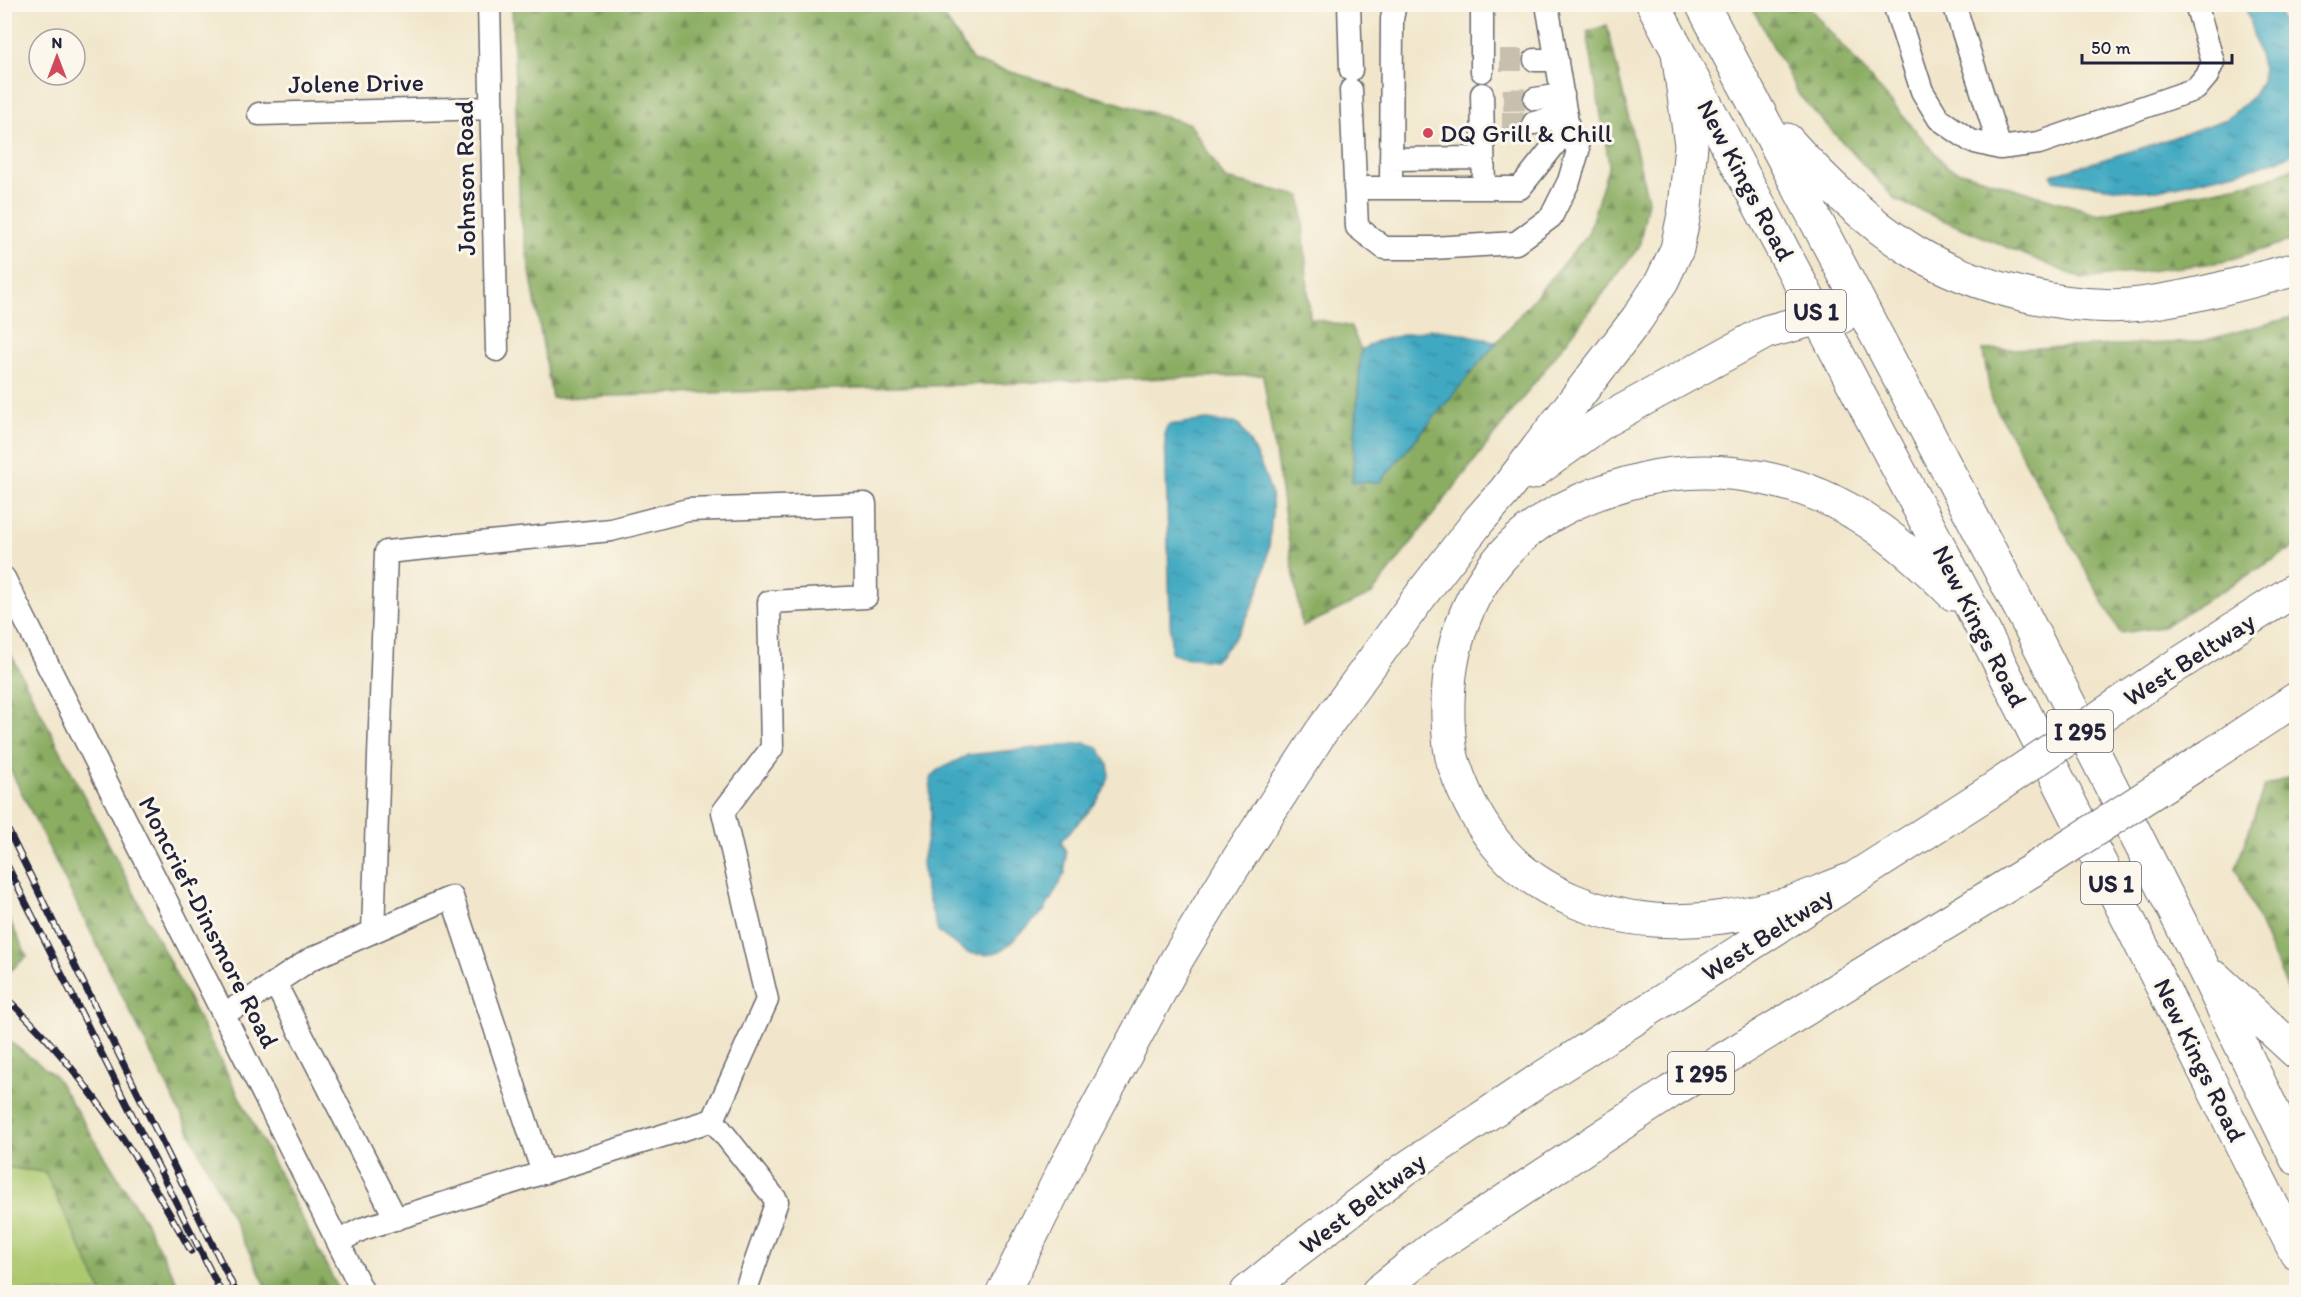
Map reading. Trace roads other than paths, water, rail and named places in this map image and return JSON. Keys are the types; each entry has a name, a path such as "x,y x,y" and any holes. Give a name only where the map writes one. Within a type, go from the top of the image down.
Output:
{"highway":[{"name":"New Kings Road","path":"1653,4 1977,618 2296,1252"},
{"name":"New Kings Road","path":"1710,12 1753,102 2027,621 2202,965 2296,1158"},
{"path":"1003,1293 1066,1166 1177,959 1228,875 1321,732 1424,591 1504,492 1637,319 1662,281 1677,249 1685,209 1691,145 1678,53"},
{"path":"1753,102 1819,176 1869,218 1913,251 1994,287 2073,304 2139,304 2206,293 2296,269"},
{"path":"1504,492 1604,421 1766,332 1819,318 1866,316"},
{"path":"1855,878 1787,904 1718,918 1654,920 1602,910 1561,894 1534,879 1503,852 1473,810 1454,766 1449,744 1447,687 1454,646 1472,598 1497,562 1520,538 1546,519 1581,499 1615,486 1660,475 1698,471 1736,473 1790,485 1830,500 1869,522 1920,561 1977,618"},
{"name":"West Beltway","path":"1247,1293 1294,1253 1405,1169 1545,1076 1989,792 2171,669 2296,589"},
{"name":"I 295","path":"1378,1293 1433,1248 1670,1092 2034,868 2296,699"},
{"path":"2202,965 2296,1052"}],"street":[{"name":"Johnson Road","path":"489,4 497,350"},
{"path":"1391,188 1392,18 1395,4"},
{"path":"1482,4 1488,64"},
{"path":"1349,8 1357,226 1384,248 1432,248 1516,243 1551,217 1569,181 1578,151 1546,60 1547,4"},
{"path":"1894,4 1922,91 1939,119 1971,141 2000,148 2039,143 2196,89 2207,76 2213,62 2196,4"},
{"path":"1954,4 2000,148"},
{"path":"1535,99 1566,112"},
{"name":"Jolene Drive","path":"258,114 492,108"},
{"path":"1484,188 1483,158 1490,108"},
{"path":"1534,123 1566,112"},
{"path":"1355,188 1520,188 1566,112"},
{"path":"1391,159 1483,158"},
{"path":"338,1242 362,1229 713,1120 767,1000 723,812 772,748 769,602 866,597 865,504 688,510 611,530 386,552 373,932"},
{"name":"Moncrief-Dinsmore Road","path":"4,578 363,1293"},
{"path":"223,1013 246,1002 311,959 452,897 543,1173"},
{"path":"275,983 396,1219"},
{"path":"713,1120 777,1201 745,1293"}],"water":[{"path":"2245,5 2278,5 2296,76 2296,153 2257,167 2158,190 2137,191 2053,180 2051,175 2145,147 2227,119 2252,97 2261,82 2263,69"},
{"path":"1430,329 1497,342 1380,482 1352,482 1361,350 1377,341"},
{"path":"1207,420 1239,424 1263,471 1272,506 1267,561 1256,597 1239,631 1215,660 1181,657 1171,652 1165,431 1168,425"},
{"path":"1085,743 1099,748 1108,765 1109,775 1101,796 1061,841 1066,852 1065,873 1045,910 1003,950 987,955 968,953 938,932 925,887 922,862 931,818 930,779 938,770 968,755"}],"tunnel":[{"path":"1500,60 1535,60"},
{"path":"1503,100 1535,99"},
{"path":"1502,123 1534,123"}],"railway":[{"path":"4,822 236,1292"},
{"path":"4,859 221,1292"},
{"path":"4,996 59,1053 108,1116 151,1182 191,1251"}],"place":[{"name":"DQ Grill & Chill","path":"1428,133"}]}
